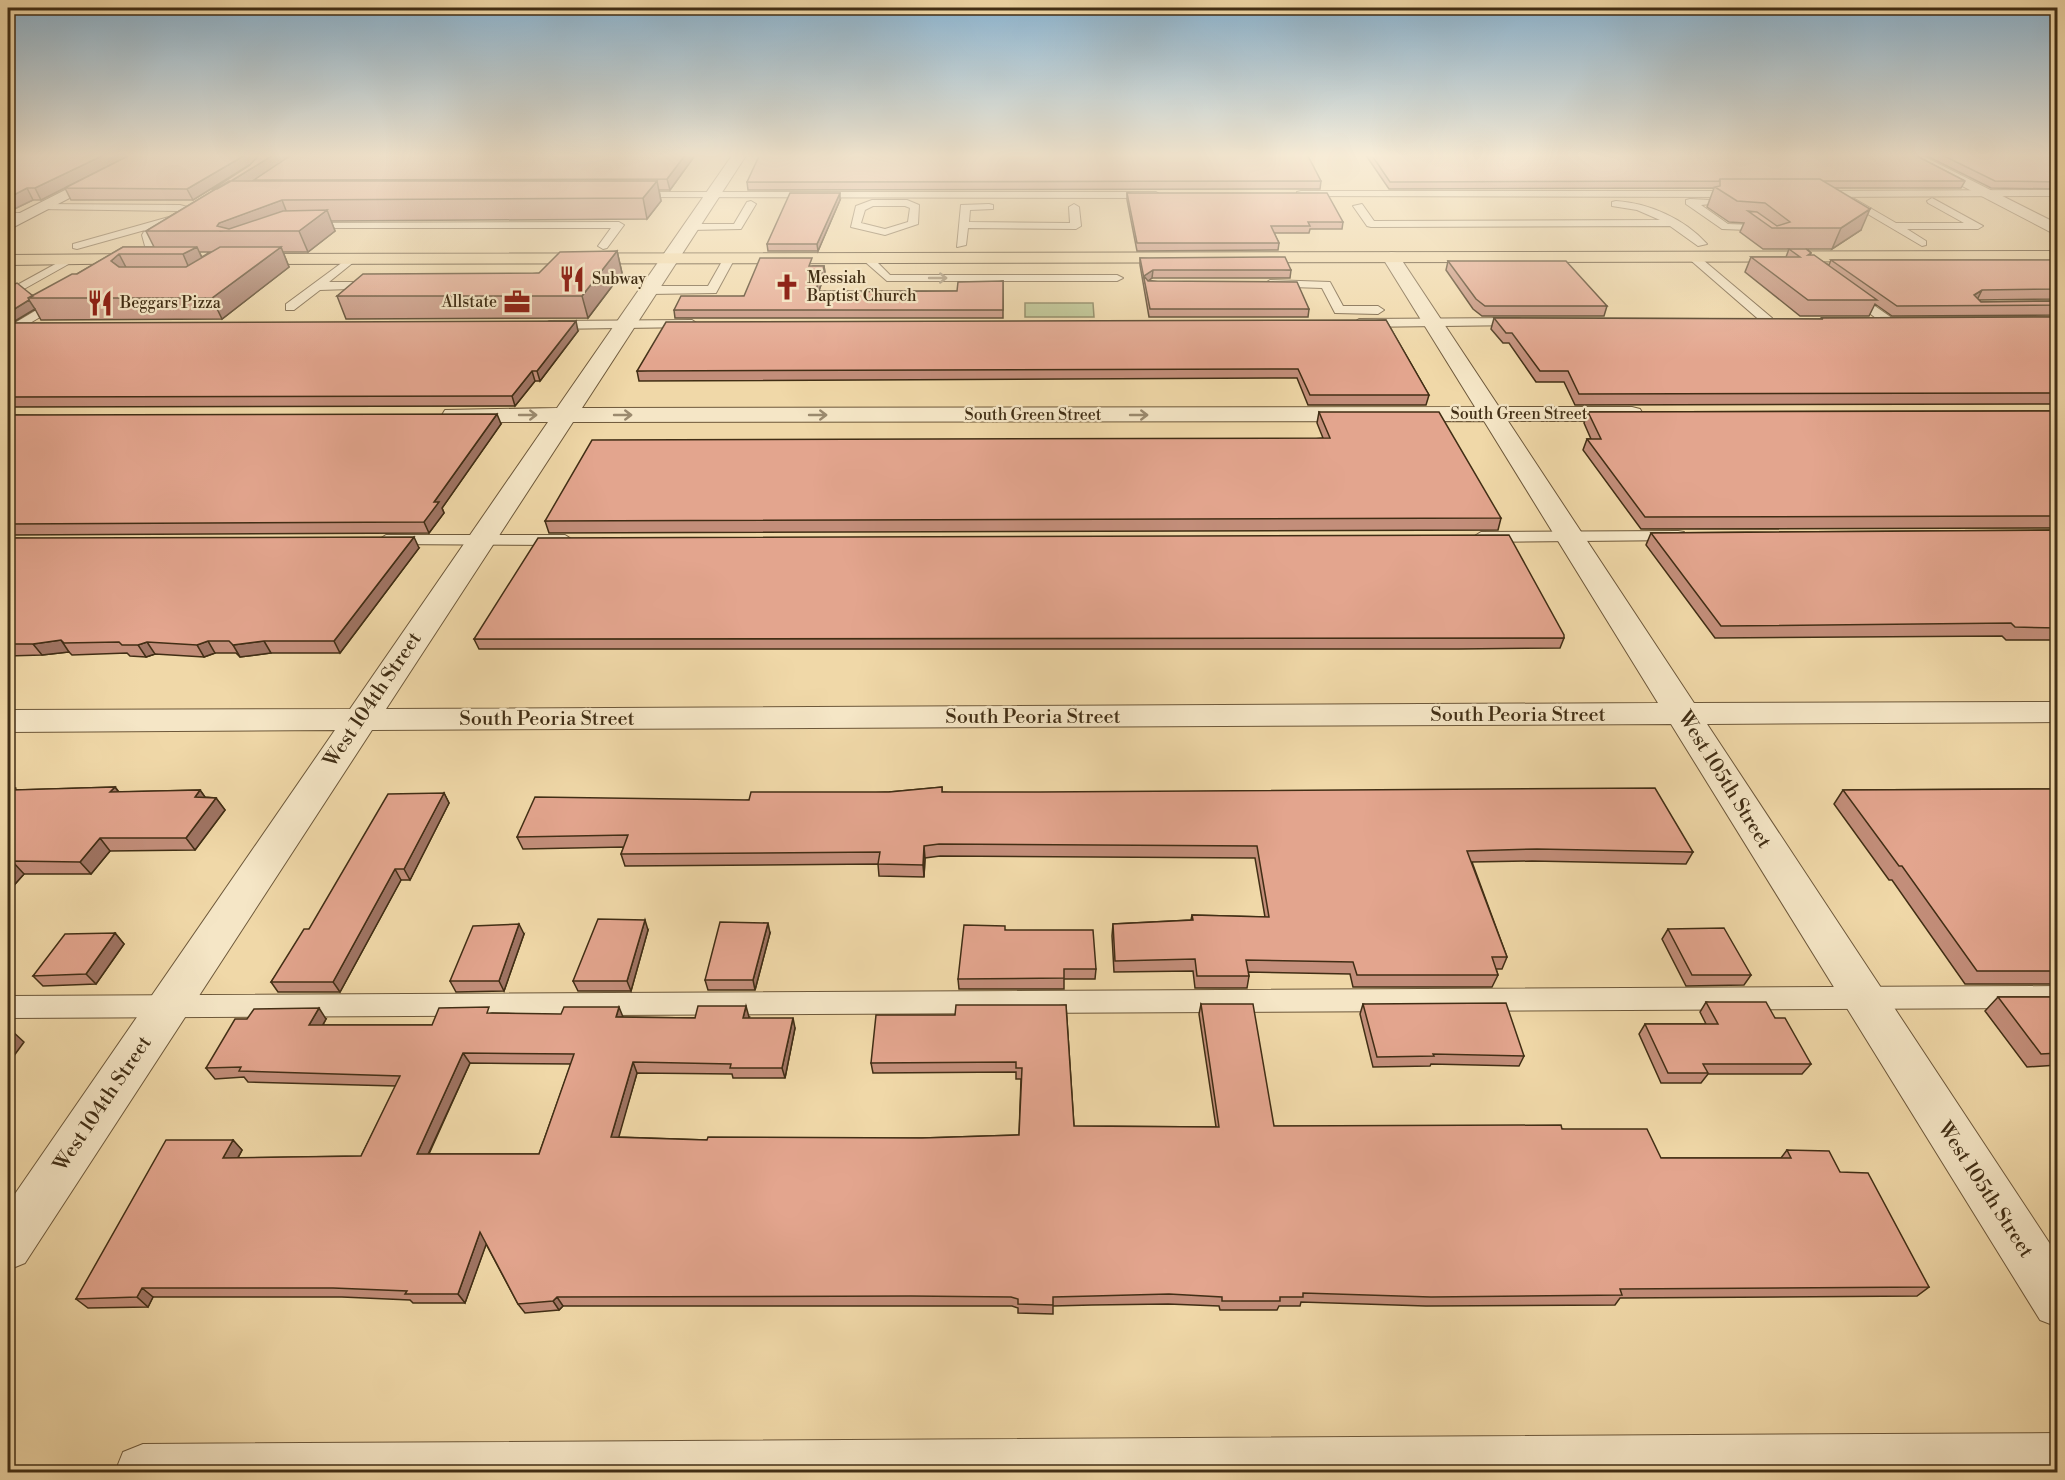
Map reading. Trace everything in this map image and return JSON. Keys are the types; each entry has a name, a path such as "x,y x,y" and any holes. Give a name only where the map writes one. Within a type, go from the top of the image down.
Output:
{"main road":[{"path":"1387,251 1222,263 1048,258 729,258 674,252 603,246 221,253 551,265 674,252 883,238 961,245 1387,251 1697,250 1800,256 2058,255"},
{"path":"1697,250 1774,243 2058,243"},
{"path":"8,247 127,259 161,251"},
{"path":"8,260 74,253 161,251"}],"street":[{"name":"West 104th Street","path":"8,1246 693,223"},
{"path":"2042,223 2058,231"},
{"name":"West 105th Street","path":"1387,251 2058,1302"},
{"name":"South Green Street","path":"426,416 1657,414"},
{"name":"South Peoria Street","path":"8,721 2058,712"},
{"path":"143,1473 2058,1461"}],"lane":[{"path":"8,295 74,253 154,223"},
{"path":"156,223 146,240 161,251"},
{"path":"690,227 737,227 739,223"},
{"path":"856,223 855,225 883,238 913,223"},
{"path":"961,245 964,225 1076,226 1076,223"},
{"path":"1370,223 1656,223"},
{"path":"1676,223 1697,250 1774,321 1745,321"},
{"path":"1720,223 1726,227 1752,227 1774,243"},
{"path":"1890,223 1922,243"},
{"path":"1895,226 1978,226 1973,223"},
{"path":"290,226 619,225 603,246"},
{"path":"1800,256 1816,268"},
{"path":"649,290 712,290 729,258"},
{"path":"867,258 888,278 1117,278"},
{"path":"1048,258 1049,277"},
{"path":"106,272 127,259"},
{"path":"290,307 351,259"},
{"path":"1834,281 1894,321 1864,321"},
{"path":"1262,284 1326,284 1339,310 1533,322"},
{"path":"317,286 388,286"},
{"path":"12,329 67,296"},
{"path":"1339,323 1428,316"},
{"path":"530,325 707,324"},
{"path":"12,329 41,326"},
{"path":"1461,537 1695,536"},
{"path":"372,540 576,540"},
{"path":"8,1007 2058,997"}],"green space":[{"path":"1025,303 1093,303 1094,317 1025,317"}],"building":[{"path":"159,223 219,223 217,226 229,229 247,223 310,223 299,231 146,231"},
{"path":"776,223 826,223 817,244 767,244"},
{"path":"1133,223 1309,223 1310,226 1271,226 1279,243 1137,243"},
{"path":"1765,223 1773,223 1777,226 1787,223 1849,223 1841,228 1772,228"},
{"path":"123,247 197,247 183,254 119,254 111,261 119,267 186,267 220,247 281,247 212,298 28,298 72,274 77,274"},
{"path":"1789,249 1806,249 1811,253 1808,255 1814,255 1877,300 1808,300 1751,257 1800,257"},
{"path":"617,251 582,296 337,296 363,274 539,273 560,252"},
{"path":"1285,257 1291,270 1153,270 1144,276 1148,281 1297,282 1309,309 1150,309 1140,258"},
{"path":"760,258 812,258 809,266 824,266 815,292 957,291 958,282 1003,281 1003,310 674,310 681,296 744,296"},
{"path":"1831,260 2058,260 2058,289 1982,290 1974,295 1981,302 2058,301 2058,305 1897,306"},
{"path":"1448,261 1566,261 1607,306 1485,306 1476,299"},
{"path":"17,283 33,296 8,313 8,287"},
{"path":"2058,317 2058,393 1579,394 1568,371 1540,371 1512,333 1506,333 1494,318 1823,319 1821,318"},
{"path":"8,320 12,323 576,321 537,371 532,371 512,396 8,397"},
{"path":"1386,320 1429,395 1310,395 1298,369 637,371 666,322"},
{"path":"2058,411 2058,516 1645,517 1587,439 1601,439 1588,412"},
{"path":"1319,412 1439,412 1501,518 545,521 592,440 1330,438"},
{"path":"497,414 434,502 439,502 424,522 8,524 8,415"},
{"path":"2058,530 2058,628 2015,627 2011,623 1721,626 1651,533"},
{"path":"1509,535 1564,638 474,639 538,538"},
{"path":"414,537 334,641 264,641 233,645 229,641 208,641 197,645 147,642 138,645 122,645 119,642 64,643 61,640 33,644 8,644 8,538"},
{"path":"115,787 110,792 200,790 195,797 216,798 186,838 100,838 80,862 12,861 8,866 8,788 15,788 13,790"},
{"path":"942,787 942,792 1655,788 1693,852 1537,849 1467,851 1507,957 1492,957 1498,975 1357,975 1353,962 1246,960 1249,976 1197,976 1195,959 1115,961 1113,924 1193,920 1192,915 1269,917 1257,846 939,844 924,846 923,865 878,864 880,852 621,854 628,835 517,837 535,797 749,800 751,792 889,792"},
{"path":"2058,789 2058,971 1977,971 1902,866 1899,866 1843,790"},
{"path":"444,793 404,869 395,869 333,982 271,982 304,929 309,929 388,794"},
{"path":"598,919 645,920 627,981 573,981"},
{"path":"720,922 768,923 753,980 705,980"},
{"path":"519,924 499,981 450,981 473,926"},
{"path":"964,925 1005,926 1005,930 1093,930 1096,969 1064,969 1064,978 958,979"},
{"path":"1724,928 1751,975 1692,975 1668,929"},
{"path":"115,933 86,974 33,976 65,934"},
{"path":"1998,997 2058,997 2058,1053 2041,1054"},
{"path":"1706,1002 1766,1002 1775,1018 1785,1018 1811,1064 1703,1064 1708,1073 1668,1073 1645,1024 1718,1024"},
{"path":"1506,1003 1524,1056 1433,1054 1434,1056 1377,1057 1363,1004"},
{"path":"1201,1004 1253,1004 1274,1126 1561,1125 1562,1129 1647,1129 1661,1158 1791,1158 1787,1150 1829,1151 1840,1172 1868,1173 1929,1287 1620,1289 1622,1295 1431,1297 1303,1293 1303,1297 1280,1297 1280,1301 1222,1301 1222,1297 1169,1294 1053,1297 1053,1305 1018,1304 1018,1299 1011,1297 911,1296 557,1297 553,1301 518,1304 480,1232 458,1294 405,1294 407,1291 333,1288 142,1288 137,1297 76,1299 166,1140 233,1140 223,1158 361,1156 400,1076 239,1071 241,1067 206,1068 235,1019 247,1019 254,1009 319,1008 309,1025 432,1025 439,1008 489,1007 487,1013 561,1014 564,1007 619,1007 616,1017 695,1018 698,1006 746,1006 743,1018 793,1018 782,1068 730,1068 731,1064 633,1062 611,1137 707,1140 708,1137 922,1138 1019,1135 1022,1068 1016,1068 1016,1062 871,1063 876,1015 955,1015 956,1005 1066,1005 1074,1126 1219,1127","holes":["463,1053 574,1054 539,1154 417,1154"]}],"place":[{"name":"Subway","path":"572,279"},
{"name":"Messiah Baptist Church","path":"787,287"},
{"name":"Allstate","path":"517,302"},
{"name":"Beggars Pizza","path":"100,303"}]}
